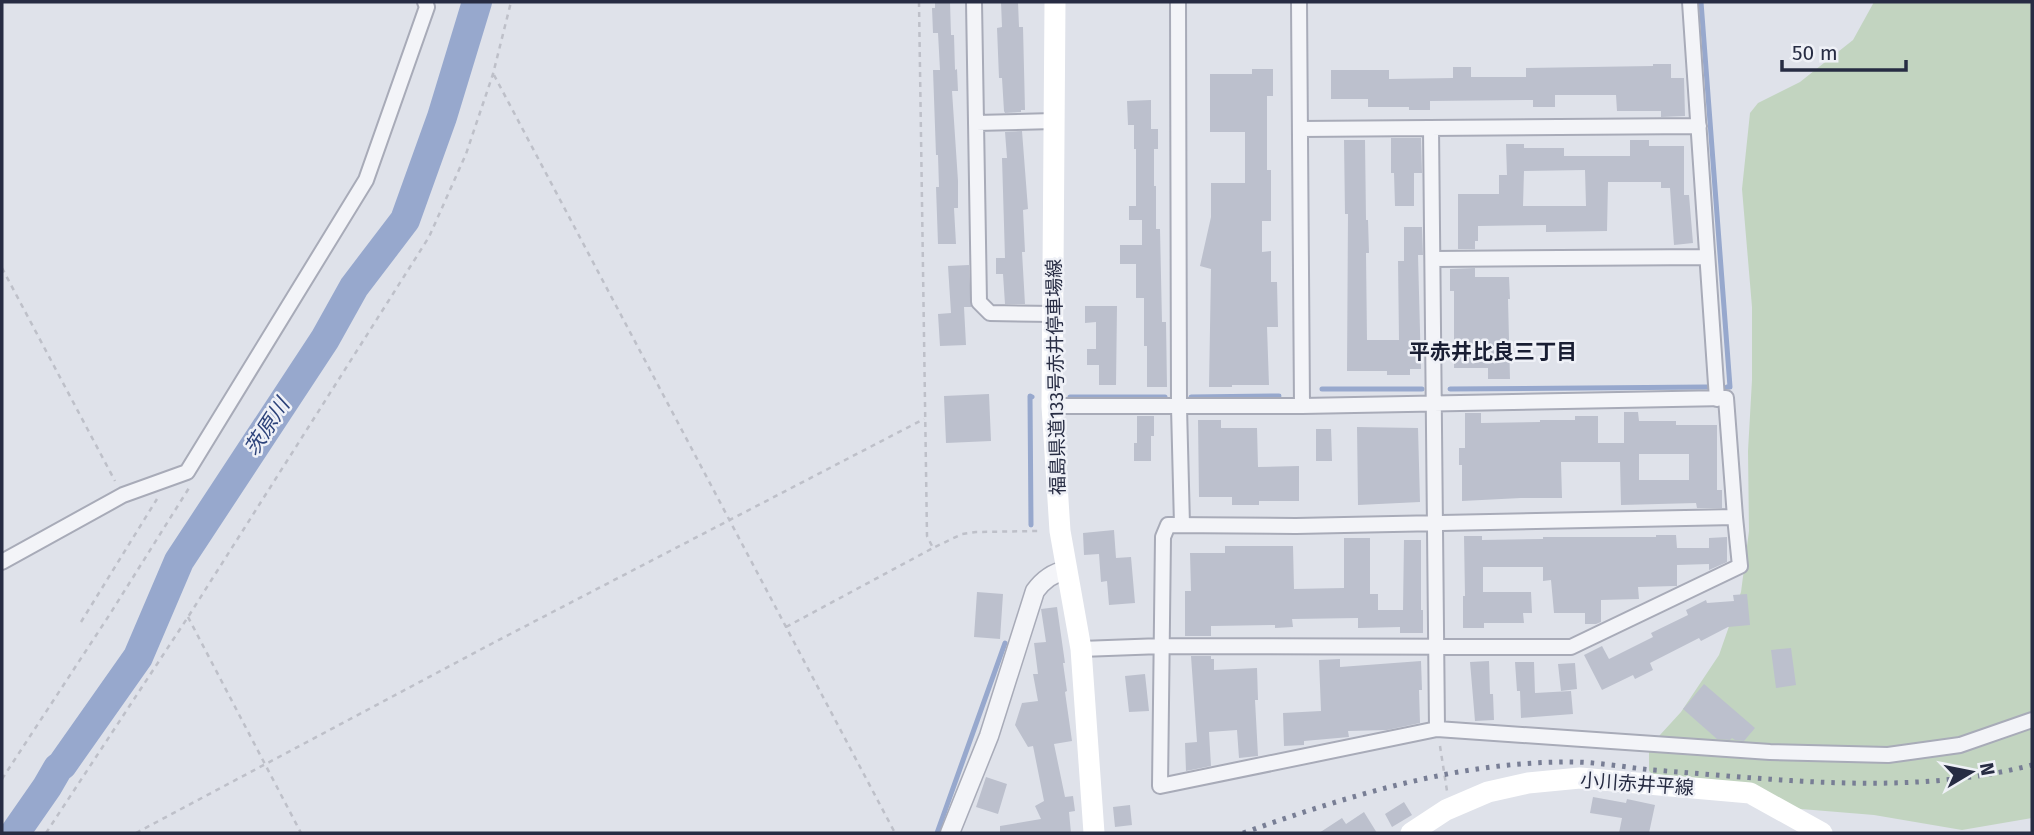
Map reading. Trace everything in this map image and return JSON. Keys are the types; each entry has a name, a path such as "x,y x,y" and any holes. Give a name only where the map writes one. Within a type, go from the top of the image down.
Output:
{"main road":[{"name":"福島県道133号赤井停車場線","path":"1055,2 1052,406 1060,531 1081,649 1094,833"},
{"name":"小川赤井平線","path":"1411,833 1432,818 1488,792 1528,783 1580,778 1750,793 1822,833"}],"street":[{"path":"2,562 123,495 187,472 366,180 428,7 425,2"},
{"path":"974,2 979,302 990,313 1053,314"},
{"path":"1178,2 1182,525"},
{"path":"1299,2 1302,406"},
{"path":"1690,2 1717,399"},
{"path":"976,123 1054,121"},
{"path":"1300,129 1699,126"},
{"path":"1431,128 1437,729"},
{"path":"1434,259 1707,257"},
{"path":"1052,406 1302,406 1726,398 1740,566 1571,647 1162,646 1081,649"},
{"path":"1735,517 1296,526 1168,525 1163,537 1160,786 1437,729 1770,752 1888,755 1960,745 2032,720"},
{"path":"950,833 989,736 1035,591 1041,582 1056,572 1066,570"}],"path":[{"path":"46,833 188,617 429,237 466,154 493,74 511,2"},
{"path":"919,2 924,419 927,536 933,548"},
{"path":"493,74 895,833"},
{"path":"2,268 123,495"},
{"path":"136,833 924,419"},
{"path":"81,622 153,507 165,480"},
{"path":"786,627 962,534 1060,531"},
{"path":"188,617 301,833"},
{"path":"1437,729 1450,809"}],"green space":[{"path":"1874,2 2032,2 2032,818 1962,830 1874,815 1801,809 1663,784 1649,771 1649,747 1681,712 1719,655 1741,592 1749,531 1748,451 1752,380 1752,307 1742,189 1750,113 1758,103 1800,82 1853,40"}],"building":[{"path":"935,2 950,2 951,35 954,35 955,70 957,69 958,91 952,91 958,181 958,208 954,208 956,244 938,244 936,187 939,187 933,70 940,70 938,33 933,33 932,8 935,8"},
{"path":"1001,2 1018,2 1019,27 1023,27 1025,110 1021,112 1004,111 1002,78 999,78 997,28 1002,27"},
{"path":"1671,64 1671,78 1684,78 1685,116 1661,117 1661,111 1617,111 1616,95 1555,95 1555,107 1533,107 1533,100 1430,101 1430,110 1368,107 1368,99 1331,99 1331,70 1389,70 1389,79 1453,78 1453,67 1471,67 1471,77 1526,77 1526,68"},
{"path":"1252,69 1273,69 1273,96 1267,96 1267,170 1271,170 1271,221 1262,221 1262,252 1271,251 1271,282 1277,282 1278,327 1267,327 1269,385 1209,387 1211,269 1200,266 1211,217 1211,183 1245,183 1245,132 1210,132 1210,74 1252,74"},
{"path":"1151,100 1151,129 1158,129 1158,149 1154,149 1154,186 1156,229 1160,229 1162,322 1166,322 1167,387 1147,387 1144,298 1136,298 1136,264 1120,264 1120,245 1142,245 1142,220 1129,220 1129,206 1136,206 1136,149 1134,125 1128,125 1127,101"},
{"path":"1022,131 1028,209 1023,210 1025,304 1005,304 1003,274 996,274 996,258 1005,258 1002,158 1007,158 1005,132"},
{"path":"1391,138 1421,138 1422,173 1414,173 1414,206 1395,206"},
{"path":"1344,140 1365,140 1369,253 1366,253 1367,340 1399,340 1398,261 1404,261 1404,227 1422,227 1423,255 1418,255 1421,369 1410,369 1410,375 1387,375 1387,371 1347,371 1348,214 1345,214"},
{"path":"1630,140 1649,140 1649,146 1684,146 1684,195 1689,195 1693,243 1674,245 1670,188 1661,188 1661,182 1608,182 1607,231 1546,232 1546,225 1478,226 1475,249 1458,249 1458,194 1499,194 1499,175 1507,175 1506,144 1524,144 1524,148 1564,148 1564,156 1630,156","holes":["1585,170 1586,206 1523,206 1524,171"]},
{"path":"969,265 971,307 964,307 966,345 940,346 938,314 951,313 948,266"},
{"path":"1475,268 1475,277 1509,277 1510,379 1488,379 1488,368 1454,368 1454,291 1450,291 1450,269"},
{"path":"1085,306 1117,306 1116,385 1099,385 1099,365 1087,365 1087,349 1096,349 1096,322 1085,323"},
{"path":"989,394 991,441 946,443 944,396"},
{"path":"1624,412 1638,412 1639,421 1717,425 1717,490 1722,490 1722,508 1697,508 1696,503 1621,505 1620,462 1561,462 1562,498 1462,501 1459,448 1465,448 1465,413 1481,413 1481,423 1575,420 1575,416 1598,416 1598,443 1624,443","holes":["1639,454 1689,454 1689,480 1639,480"]},
{"path":"1137,416 1154,416 1151,461 1134,461"},
{"path":"1198,420 1221,420 1221,428 1257,428 1258,467 1299,466 1299,501 1259,501 1259,505 1232,505 1232,497 1199,497"},
{"path":"1357,427 1418,428 1420,502 1358,505"},
{"path":"1316,429 1331,429 1332,461 1316,461"},
{"path":"1114,530 1116,558 1131,557 1135,603 1109,605 1107,581 1101,582 1099,554 1084,555 1083,533"},
{"path":"1676,535 1677,548 1709,548 1709,538 1727,537 1727,562 1709,570 1709,564 1677,565 1677,586 1638,587 1639,599 1601,600 1601,622 1596,624 1585,624 1585,613 1554,613 1551,580 1543,581 1543,567 1483,567 1483,592 1531,592 1532,613 1523,613 1524,623 1484,623 1484,628 1463,628 1464,536 1482,536 1482,540"},
{"path":"1344,538 1370,538 1370,594 1378,594 1378,610 1403,610 1404,540 1421,540 1423,633 1400,633 1400,627 1358,628 1358,618 1292,619 1293,627 1275,628 1275,625 1211,626 1211,636 1185,636 1185,591 1191,591 1190,553 1225,553 1225,546 1293,546 1294,589 1344,588"},
{"path":"977,592 1003,594 1000,639 974,637"},
{"path":"1747,594 1750,625 1728,627 1701,641 1699,638 1650,663 1653,670 1635,679 1633,675 1602,690 1584,655 1602,646 1609,659 1653,637 1651,633 1688,615 1686,610 1706,600 1707,603 1734,601 1733,595"},
{"path":"1057,607 1072,741 1054,744 1065,797 1073,796 1075,811 1069,812 1071,833 1000,833 1000,826 1041,819 1035,806 1044,801 1033,746 1028,747 1015,725 1022,703 1038,701 1033,674 1038,674 1034,643 1046,642 1041,609"},
{"path":"1791,648 1796,685 1776,688 1771,650"},
{"path":"1191,656 1211,656 1211,659 1214,659 1214,670 1257,668 1258,700 1255,700 1258,756 1239,758 1237,730 1209,732 1211,766 1186,771 1185,743 1197,742"},
{"path":"1340,659 1340,667 1421,661 1420,723 1387,730 1348,731 1349,737 1304,741 1304,745 1284,746 1283,713 1321,711 1319,660"},
{"path":"1489,661 1494,720 1475,721 1470,662"},
{"path":"1515,662 1534,662 1535,693 1571,691 1573,714 1521,718"},
{"path":"1575,663 1577,689 1561,691 1558,664"},
{"path":"1145,674 1149,711 1129,712 1125,676"},
{"path":"1704,684 1755,728 1744,741 1732,738 1717,739 1683,709"},
{"path":"986,777 1007,784 998,814 976,807"},
{"path":"1593,797 1626,803 1627,799 1655,805 1649,833 1619,833 1622,818 1590,813"},
{"path":"1404,802 1412,815 1392,827 1385,814"},
{"path":"1130,805 1132,825 1115,827 1113,807"},
{"path":"1364,812 1377,833 1319,833 1342,818 1346,824"}],"waterway":[{"name":"茨原川","path":"15,833 138,657 179,561 325,339 354,287 405,220 442,117 477,2"},
{"path":"1701,2 1730,387 1727,387"},
{"path":"1450,389 1707,387"},
{"path":"1322,389 1422,389"},
{"path":"1031,525 1030,396 1032,397"},
{"path":"1191,397 1279,396"},
{"path":"1070,397 1165,397"},
{"path":"937,833 1005,643"}],"railway":[{"path":"1243,833 1400,784 1481,768 1521,764 1585,762 1652,770 1843,783 1938,781 2032,765"}],"district":[{"name":"平赤井比良三丁目","path":"1493,352"}]}
